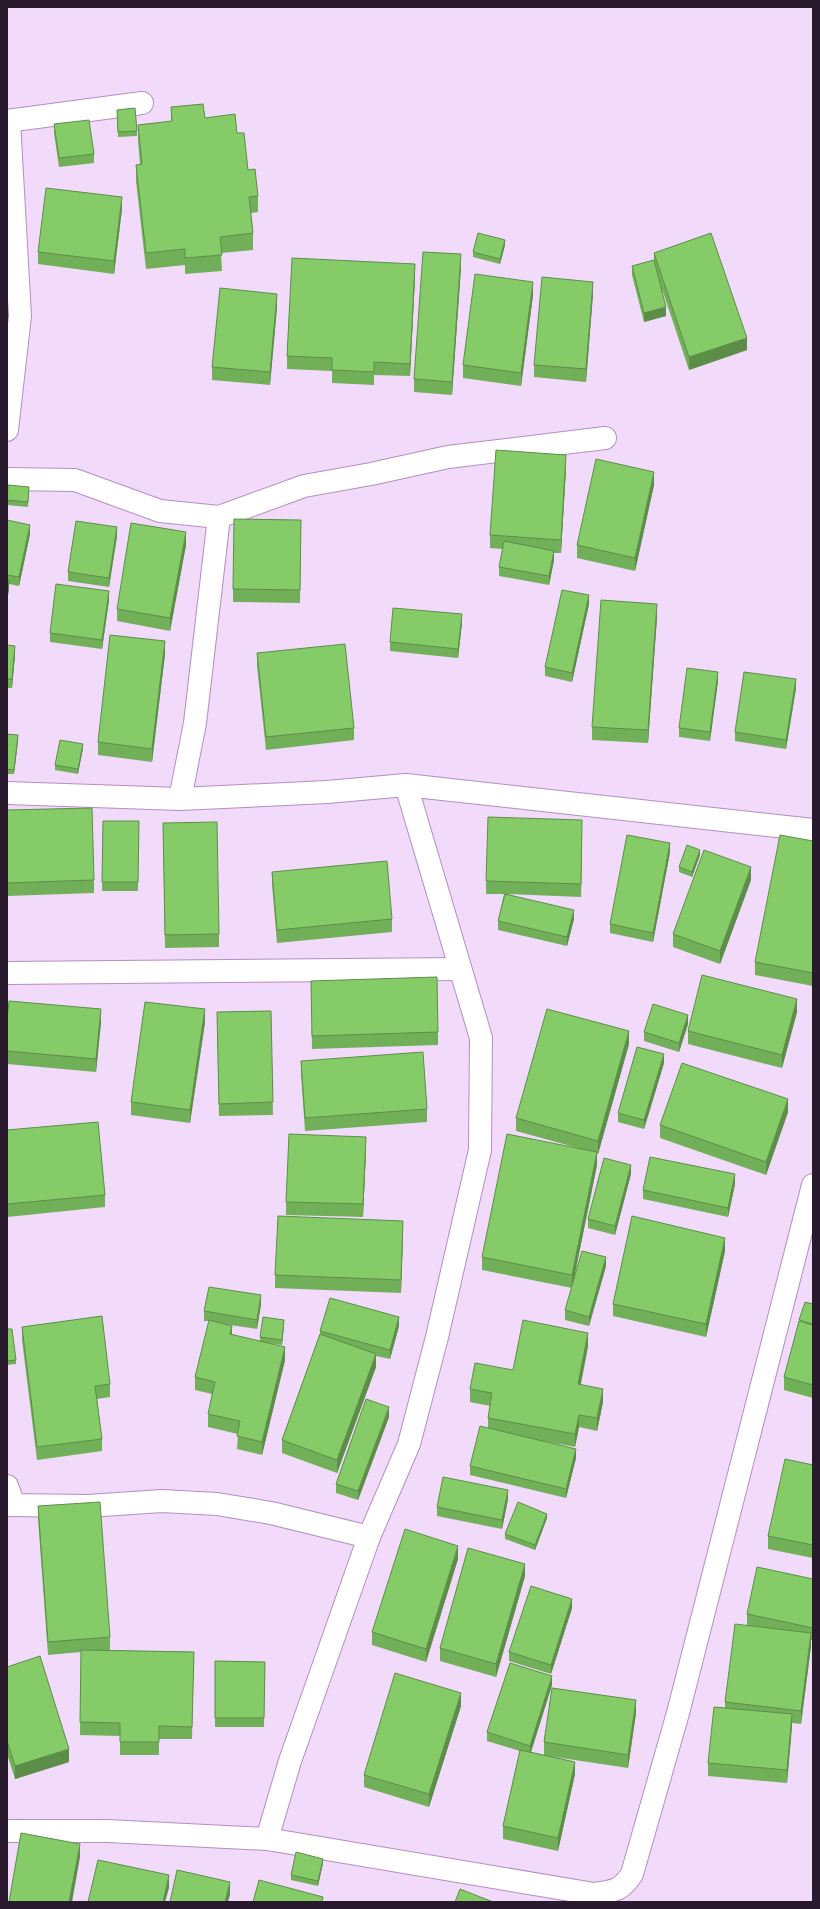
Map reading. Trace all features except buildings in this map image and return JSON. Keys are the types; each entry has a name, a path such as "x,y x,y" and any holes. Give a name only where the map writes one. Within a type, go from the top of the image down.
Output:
{"street":[{"path":"7,430 20,316 8,121 142,104"},
{"path":"7,479 75,480 160,511 219,517 304,486 371,474 448,457 605,438"},
{"path":"180,799 195,723 219,517"},
{"path":"267,1839 290,1761 369,1537 409,1444 437,1337 480,1150 481,1038 406,785"},
{"path":"7,793 180,799 327,792 406,785 813,830"},
{"path":"7,973 460,969"},
{"path":"7,1831 107,1831 267,1839 594,1894 615,1891 625,1885 632,1874 678,1713 813,1184"},
{"path":"9,1498 88,1506 162,1501 217,1504 271,1513 369,1537"}]}
